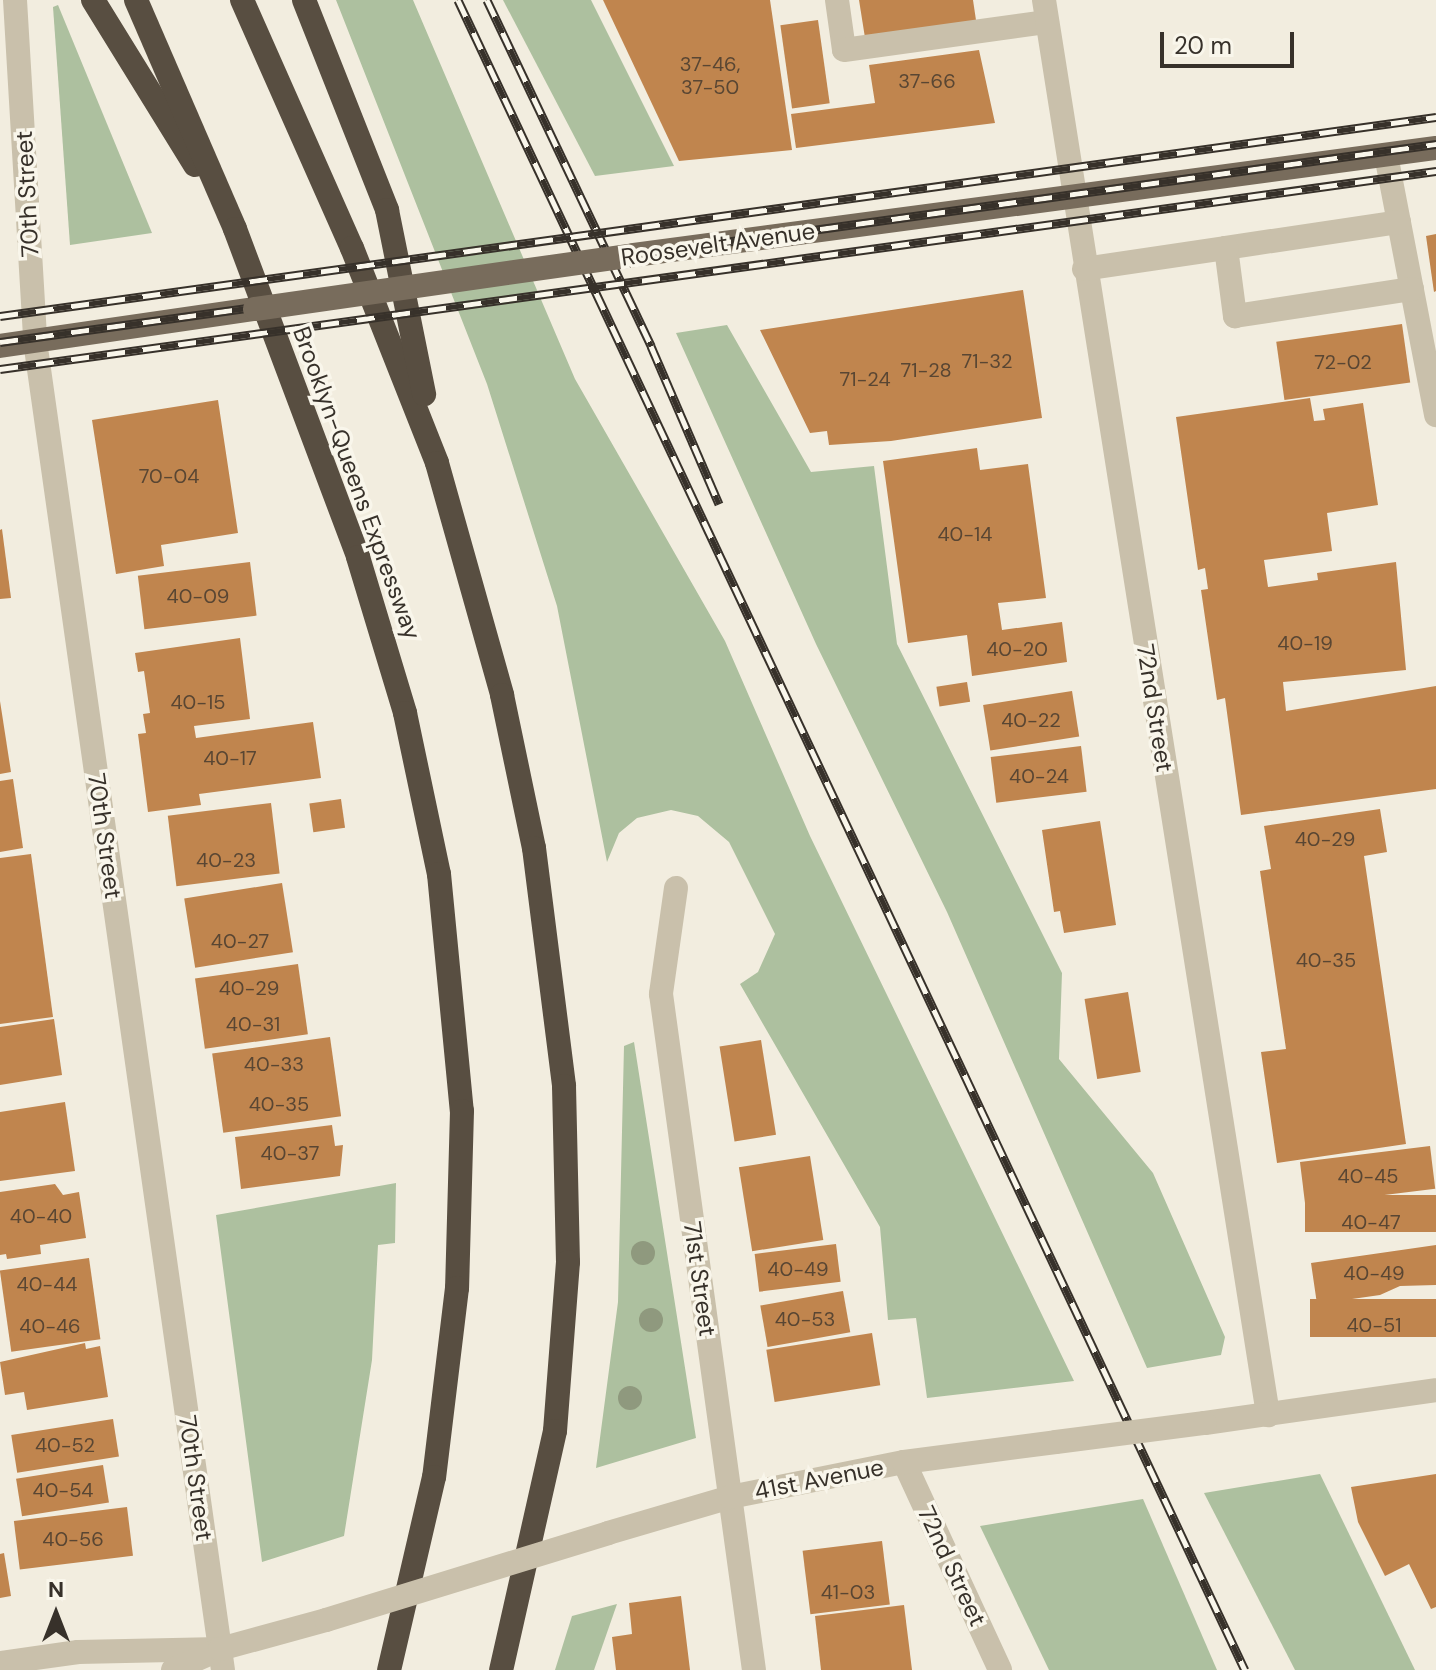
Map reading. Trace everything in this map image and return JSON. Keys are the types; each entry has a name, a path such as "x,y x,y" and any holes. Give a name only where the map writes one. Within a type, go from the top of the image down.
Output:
{"highway":[{"path":"93,0 235,229"},
{"name":"Brooklyn-Queens Expressway","path":"136,0 235,229 386,643 423,788 455,1008 462,1111 457,1288 434,1477 389,1670"},
{"path":"242,0 357,261 437,463"},
{"path":"304,0 387,210 437,463 502,695 534,848 564,1086 568,1262 555,1431 501,1670"}],"main road":[{"name":"Roosevelt Avenue","path":"0,346 634,255 1073,199 1436,148"}],"street":[{"name":"70th Street","path":"15,0 35,341 222,1660"},
{"path":"837,0 844,50 1046,11"},
{"name":"72nd Street","path":"1046,11 1084,269 1268,1415"},
{"path":"1386,155 1436,415"},
{"path":"1084,269 1399,222"},
{"path":"1226,248 1235,316 1412,289"},
{"name":"71st Street","path":"676,888 661,994 754,1670"},
{"name":"41st Avenue","path":"173,1670 222,1660 326,1620 730,1497 904,1462 1436,1390"},
{"name":"72nd Street","path":"904,1462 1000,1670"},
{"name":"41st Avenue","path":"0,1663 78,1652 222,1660"}],"green space":[{"path":"336,0 413,0 575,379 725,641 810,836 1074,1381 927,1398 916,1318 888,1320 880,1227 740,984 758,972 775,934 729,842 698,816 671,810 637,818 619,833 607,862 557,606 487,384"},
{"path":"503,0 591,0 674,166 595,176"},
{"path":"58,5 152,233 70,245 53,7"},
{"path":"727,325 811,472 874,466 897,644 1062,973 1059,1059 1153,1173 1225,1337 1221,1355 1147,1368 947,912 816,644 676,333"},
{"path":"634,1042 696,1438 596,1468 618,1302 624,1046"},
{"path":"396,1183 395,1243 378,1245 372,1360 344,1536 262,1562 216,1215"},
{"path":"1320,1474 1415,1670 1295,1670 1204,1493"},
{"path":"1143,1499 1217,1670 1049,1670 980,1526"},
{"path":"617,1604 594,1670 555,1670 572,1616"}],"building":[{"path":"603,0 770,0 792,150 679,161"},
{"path":"859,0 973,0 977,27 866,44"},
{"path":"818,20 830,103 792,108 780,25"},
{"path":"979,50 995,123 796,148 791,114 875,103 869,65"},
{"path":"1436,234 1436,291 1434,292 1426,236"},
{"path":"1023,290 1042,418 891,441 829,445 827,431 810,433 760,330"},
{"path":"1402,324 1410,382 1284,400 1276,342"},
{"path":"1310,398 1314,421 1325,420 1323,409 1363,403 1378,505 1327,513 1332,551 1264,560 1268,587 1318,580 1317,573 1396,562 1406,670 1283,682 1286,711 1436,686 1436,789 1241,815 1225,698 1217,700 1201,590 1208,589 1205,568 1198,570 1176,417"},
{"path":"218,400 238,533 161,545 164,566 116,574 92,420"},
{"path":"977,448 980,470 1028,464 1046,598 998,603 1002,630 1062,622 1067,662 972,676 967,635 908,643 883,461"},
{"path":"0,530 11,598 0,599"},
{"path":"250,562 257,616 144,629 138,576"},
{"path":"240,638 250,719 194,726 196,738 313,722 321,778 199,794 201,805 148,812 138,734 146,733 143,714 150,713 144,671 138,672 135,653"},
{"path":"967,682 970,702 940,707 936,687"},
{"path":"1072,691 1079,736 990,751 983,705"},
{"path":"0,701 11,772 0,774"},
{"path":"1081,746 1087,792 996,803 991,757"},
{"path":"13,779 23,848 0,852 0,781"},
{"path":"341,799 345,828 313,832 309,803"},
{"path":"271,803 280,873 176,886 168,816"},
{"path":"1380,809 1387,852 1364,856 1406,1144 1277,1163 1261,1052 1286,1049 1260,871 1271,869 1264,826"},
{"path":"1100,821 1116,925 1064,933 1060,911 1054,912 1042,830"},
{"path":"31,854 53,1017 0,1024 0,858"},
{"path":"282,883 293,952 195,968 184,898"},
{"path":"298,964 308,1034 205,1049 195,978"},
{"path":"1128,992 1141,1072 1097,1079 1085,999"},
{"path":"54,1019 62,1075 0,1085 0,1027"},
{"path":"330,1037 341,1116 223,1133 212,1054"},
{"path":"761,1040 776,1135 735,1141 720,1047"},
{"path":"65,1102 75,1171 0,1181 0,1112"},
{"path":"332,1125 335,1146 343,1145 340,1176 241,1189 235,1137"},
{"path":"1430,1146 1435,1189 1305,1205 1300,1162"},
{"path":"810,1156 823,1240 752,1251 739,1167"},
{"path":"55,1184 63,1195 79,1192 86,1238 40,1245 41,1254 7,1259 6,1254 0,1255 0,1192"},
{"path":"1305,1195 1436,1195 1436,1232 1305,1232"},
{"path":"836,1244 841,1282 759,1292 755,1254"},
{"path":"1436,1245 1436,1285 1400,1286 1380,1295 1317,1304 1311,1263"},
{"path":"89,1258 100,1339 11,1352 0,1271"},
{"path":"843,1291 850,1332 768,1347 760,1306"},
{"path":"1310,1299 1436,1299 1436,1337 1310,1337"},
{"path":"872,1333 880,1385 775,1402 766,1350"},
{"path":"85,1343 86,1349 100,1346 108,1397 27,1410 24,1392 5,1395 0,1362"},
{"path":"113,1419 119,1457 17,1473 11,1435"},
{"path":"103,1465 109,1503 22,1516 16,1479"},
{"path":"1436,1474 1436,1607 1431,1609 1409,1564 1385,1576 1358,1522 1351,1487"},
{"path":"127,1507 133,1556 20,1570 14,1521"},
{"path":"882,1541 890,1605 810,1614 803,1551"},
{"path":"4,1553 11,1596 0,1598 0,1554"},
{"path":"681,1596 690,1670 616,1670 612,1637 632,1634 629,1603"},
{"path":"904,1605 912,1670 821,1670 815,1616"}],"railway":[{"path":"458,0 1245,1670"},
{"path":"487,0 651,346 719,504"},
{"path":"0,316 1436,117"},
{"path":"0,342 1436,144"},
{"path":"0,369 1436,171"}]}
